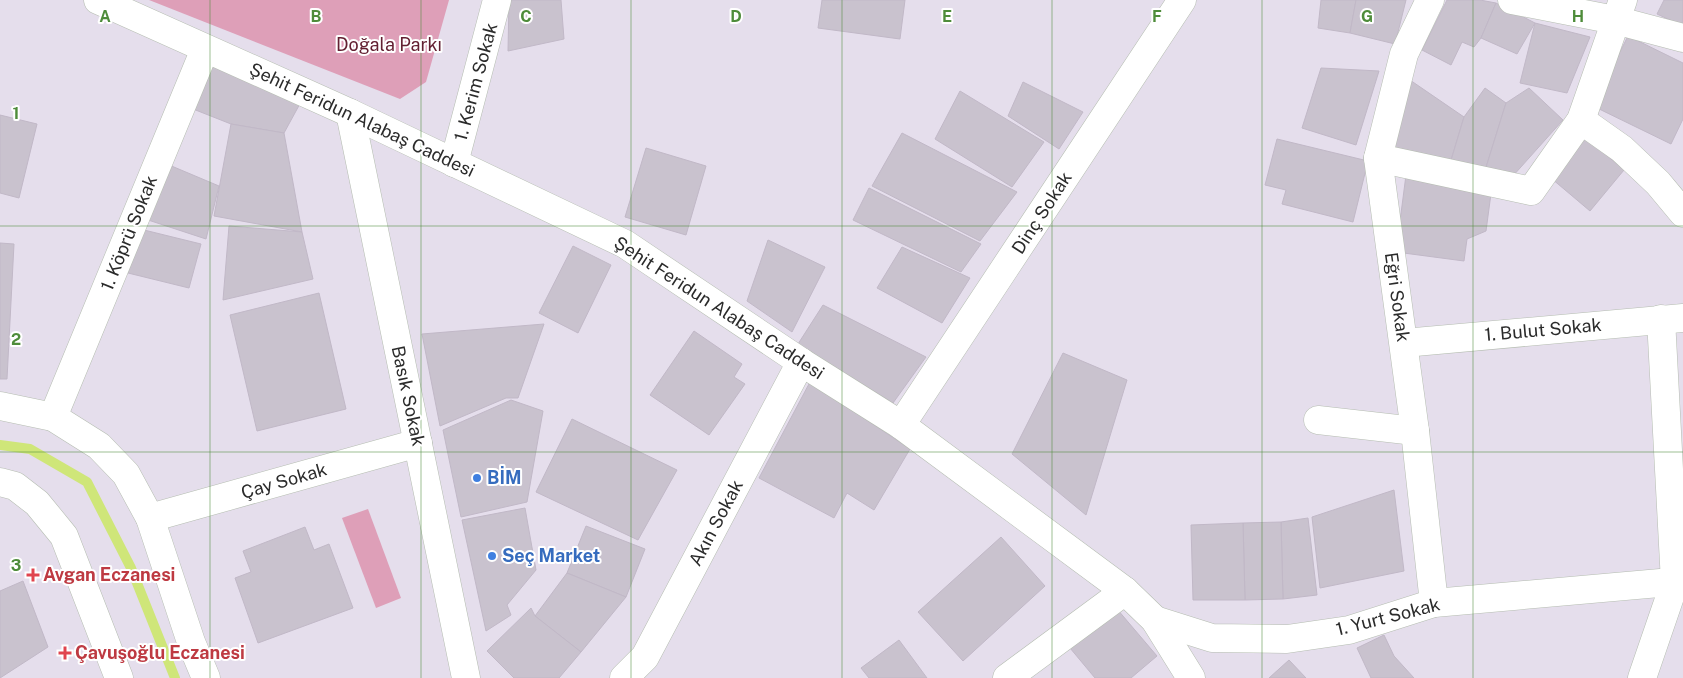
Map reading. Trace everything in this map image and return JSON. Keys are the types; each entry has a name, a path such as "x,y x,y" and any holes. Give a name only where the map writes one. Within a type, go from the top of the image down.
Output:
{"street":[{"name":"Şehit Feridun Alabaş Caddesi","path":"98,0 350,113 625,244 801,362 901,425 1125,591 1155,620 1191,678"},
{"name":"1. Kerim Sokak","path":"454,163 497,0"},
{"name":"Dinç Sokak","path":"901,425 1182,0"},
{"name":"Eğri Sokak","path":"1430,0 1404,54 1378,158 1404,343 1434,603"},
{"path":"1512,0 1619,10 1683,38"},
{"path":"1378,158 1531,191 1581,120 1619,10"},
{"name":"1. Köprü Sokak","path":"53,418 205,48"},
{"name":"Basık Sokak","path":"350,113 466,678"},
{"path":"1581,120 1622,149 1658,183 1683,213"},
{"path":"1642,678 1679,582 1672,318"},
{"name":"1. Bulut Sokak","path":"1404,343 1672,318"},
{"name":"Akın Sokak","path":"624,678 645,658 801,362"},
{"path":"0,406 53,418 99,446 126,474 150,518 206,678"},
{"path":"1318,420 1415,431"},
{"name":"Çay Sokak","path":"150,518 418,443"},
{"path":"0,482 15,486 37,503 64,536 119,678"},
{"name":"1. Yurt Sokak","path":"1155,620 1212,638 1287,639 1349,630 1434,603 1679,582"},
{"path":"1007,678 1125,591"}],"green space":[{"name":"Doğala Parkı","path":"149,0 449,0 426,82 400,99"},
{"path":"368,509 401,598 376,608 342,518"}],"building":[{"path":"509,0 561,0 564,39 508,51"},
{"path":"822,0 905,0 900,39 818,28"},
{"path":"1321,0 1356,0 1350,33 1318,28"},
{"path":"1356,0 1406,0 1395,44 1350,33"},
{"path":"1447,0 1480,0 1496,3 1481,38 1474,47 1462,42 1451,65 1422,50"},
{"path":"1664,0 1683,0 1683,26 1657,14"},
{"path":"1496,3 1535,23 1517,54 1481,38"},
{"path":"1535,23 1590,37 1567,93 1520,83"},
{"path":"1628,36 1683,63 1683,119 1671,144 1593,106"},
{"path":"210,64 302,100 284,133 231,124 188,107"},
{"path":"1321,68 1379,71 1356,145 1302,128"},
{"path":"1407,78 1464,117 1449,167 1388,149"},
{"path":"1023,82 1083,112 1059,149 1008,116"},
{"path":"1485,88 1506,103 1483,177 1449,167 1464,117"},
{"path":"1529,88 1563,120 1512,177 1483,177 1506,103"},
{"path":"960,91 1044,142 1012,187 935,139"},
{"path":"0,115 37,124 19,198 0,193"},
{"path":"231,124 284,133 302,232 214,216"},
{"path":"1579,132 1624,170 1590,211 1545,173"},
{"path":"902,133 1017,192 980,241 872,186"},
{"path":"1277,139 1368,161 1353,222 1282,204 1286,190 1265,185"},
{"path":"646,148 706,166 686,235 625,217"},
{"path":"162,162 219,186 206,239 139,217"},
{"path":"1406,175 1492,186 1486,231 1467,239 1464,261 1396,252"},
{"path":"869,188 981,244 961,272 853,220"},
{"path":"229,226 302,232 313,279 223,300"},
{"path":"140,229 201,244 189,288 128,273"},
{"path":"768,240 825,267 792,332 747,301"},
{"path":"0,243 14,244 7,379 0,379"},
{"path":"573,246 611,265 578,333 539,313"},
{"path":"902,247 970,278 942,323 877,288"},
{"path":"319,293 346,409 257,431 230,315"},
{"path":"823,305 926,357 893,403 798,344"},
{"path":"544,324 518,398 506,398 440,426 422,334"},
{"path":"694,331 742,364 734,377 745,384 709,435 650,395"},
{"path":"1063,353 1127,380 1086,515 1012,454"},
{"path":"810,382 910,449 874,510 847,493 834,518 759,478"},
{"path":"511,400 543,411 527,502 461,517 443,430"},
{"path":"572,419 677,470 638,540 536,492"},
{"path":"1394,490 1404,571 1320,588 1312,517"},
{"path":"525,508 536,570 507,605 511,615 486,631 462,520"},
{"path":"1308,518 1317,595 1283,599 1281,522"},
{"path":"1281,522 1283,599 1245,600 1243,523"},
{"path":"1243,523 1245,600 1193,600 1191,525"},
{"path":"586,526 645,549 626,597 567,573"},
{"path":"305,527 314,550 329,544 353,608 258,643 235,578 251,572 243,551"},
{"path":"1001,537 1045,586 963,661 918,612"},
{"path":"567,573 626,597 581,652 535,616"},
{"path":"23,581 48,647 0,678 0,591"},
{"path":"531,608 535,616 581,652 559,678 514,678 487,651"},
{"path":"1117,609 1157,656 1131,678 1095,678 1070,648"},
{"path":"1384,635 1394,656 1414,678 1371,678 1357,648"},
{"path":"899,640 927,678 869,678 861,668"},
{"path":"1289,660 1306,678 1269,678"}],"waterway":[{"path":"0,445 30,449 87,482 131,568 175,678"}],"place":[{"name":"BİM","path":"477,478"},
{"name":"Seç Market","path":"492,556"},
{"name":"Avgan Eczanesi","path":"33,575"},
{"name":"Çavuşoğlu Eczanesi","path":"65,653"}]}
